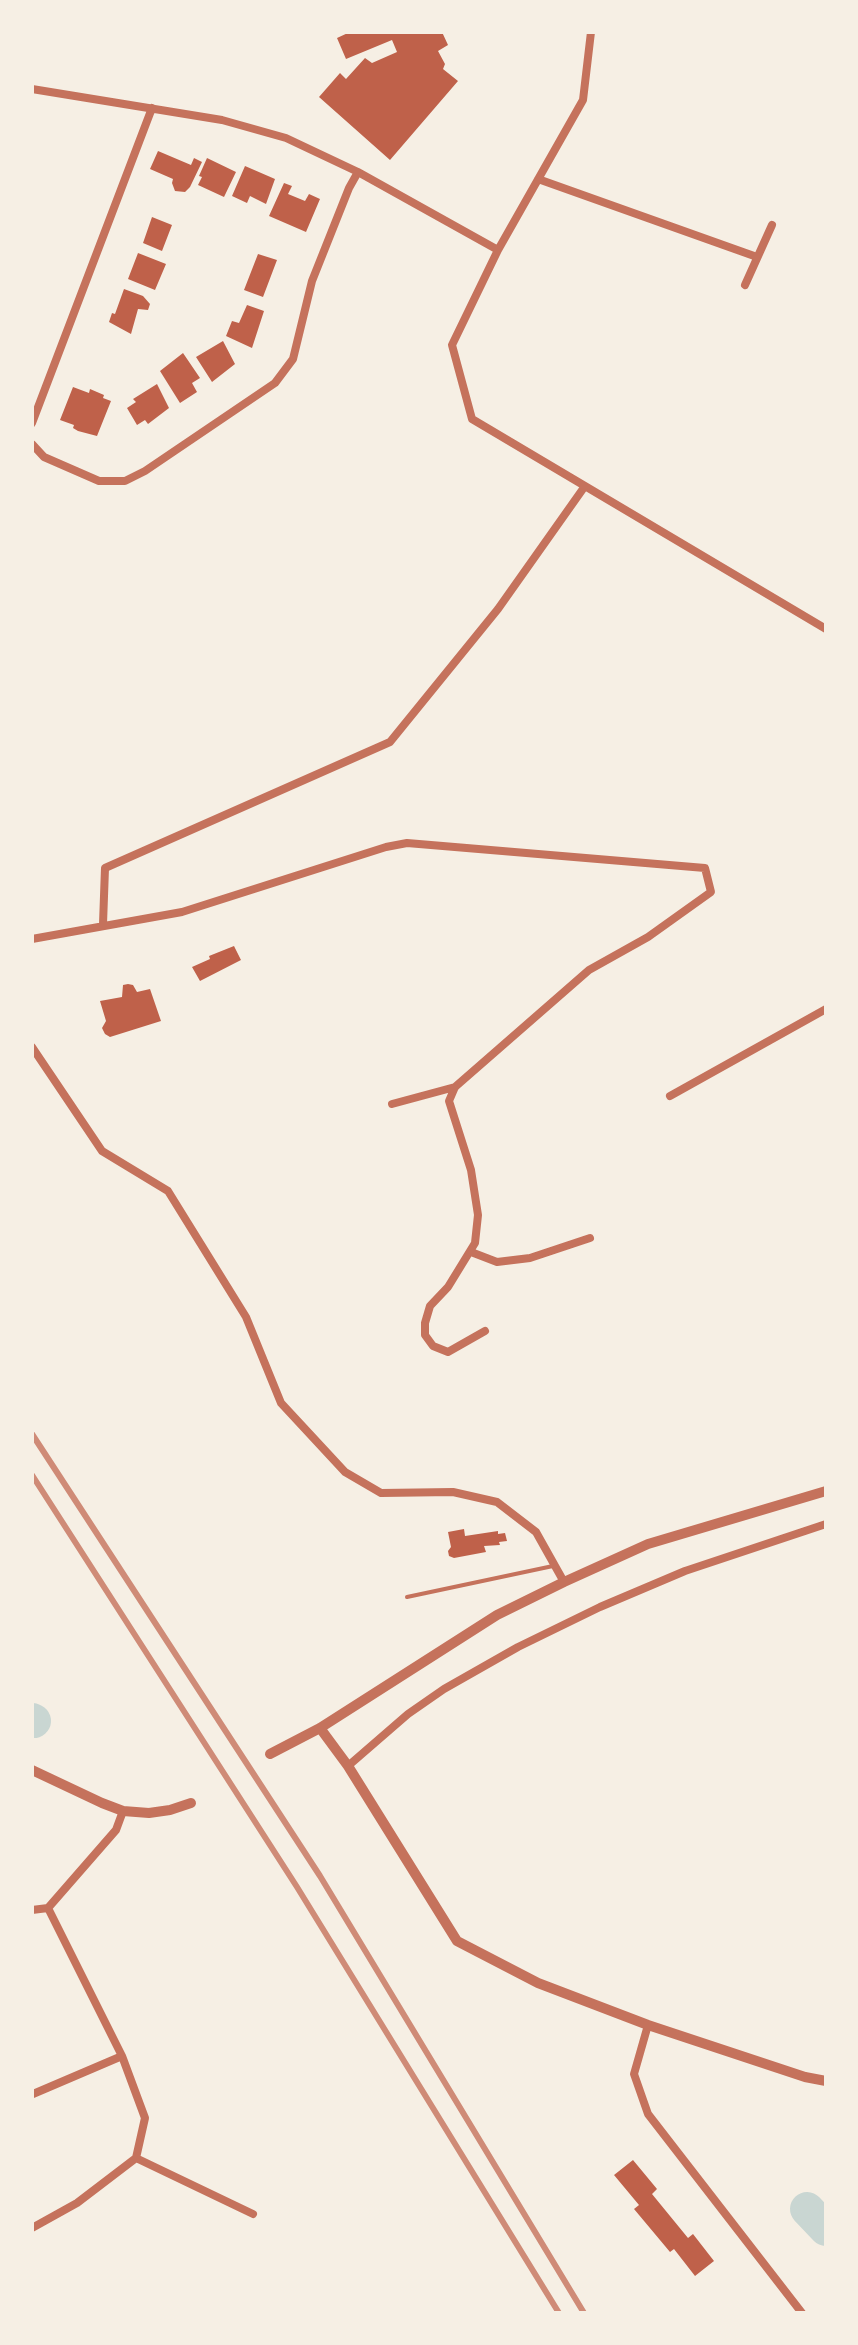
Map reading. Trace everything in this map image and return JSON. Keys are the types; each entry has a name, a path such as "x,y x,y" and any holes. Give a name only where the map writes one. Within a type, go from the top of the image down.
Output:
{"street":[{"path":"591,32 583,100 498,250 452,345 472,419 826,629"},
{"path":"32,89 222,120 286,138 358,172 498,250"},
{"path":"32,423 152,108"},
{"path":"32,444 44,457 99,481 125,481 145,471 275,383 293,359 312,281 358,172"},
{"path":"538,179 757,257"},
{"path":"745,285 772,225"},
{"path":"103,924 105,868 390,742 498,609 585,486"},
{"path":"32,939 182,912 407,843 705,868 711,892 648,937 589,970 455,1087 449,1101 471,1170 478,1215 475,1243 448,1287 430,1306 425,1335 433,1346 448,1352 485,1331"},
{"path":"670,1096 826,1009"},
{"path":"32,1047 102,1151 168,1191 246,1317 281,1403 345,1472 381,1493 453,1492 497,1502 536,1532 564,1582"},
{"path":"392,1104 455,1087"},
{"path":"471,1252 497,1262 530,1258 590,1238"},
{"path":"270,1754 320,1728 497,1615 564,1582 648,1544 826,1491"},
{"path":"348,1766 408,1714 444,1689 518,1647 600,1607 685,1571 826,1524"},
{"path":"320,1728 348,1766 457,1941 538,1983 648,2025 805,2077 826,2081"},
{"path":"32,1770 123,1811 149,1813 191,1803"},
{"path":"32,1910 48,1908 116,1830 123,1811"},
{"path":"32,2228 77,2203 136,2158 145,2118 122,2056 48,1908"},
{"path":"648,2025 634,2074 648,2114 802,2313"},
{"path":"33,2094 122,2056"},
{"path":"136,2158 253,2214"}],"lane":[{"path":"407,1597 555,1565"}],"building":[{"path":"350,32 442,32 448,45 438,51 445,64 443,69 458,81 390,160 319,97 340,73 346,79 365,58 372,63 397,52 392,40 346,59 337,38"},
{"path":"158,151 191,165 194,158 202,162 185,192 175,191 173,179 150,169"},
{"path":"207,158 236,172 224,197 198,185"},
{"path":"245,166 275,179 266,204 250,196 247,203 232,196"},
{"path":"284,183 292,186 288,194 305,201 309,194 320,199 306,232 269,216"},
{"path":"152,217 172,225 162,251 143,243"},
{"path":"138,253 166,264 155,290 128,279"},
{"path":"258,254 277,260 263,297 244,290"},
{"path":"124,289 143,296 150,304 148,310 138,309 131,334 109,322"},
{"path":"247,305 264,311 252,348 226,336 232,321 239,323"},
{"path":"223,341 235,364 212,382 196,357"},
{"path":"183,353 200,378 192,383 197,392 180,403 160,371"},
{"path":"157,384 169,408 148,424 145,420 137,425 127,408 136,402 133,399"},
{"path":"73,387 89,393 90,389 111,401 97,436 78,431 73,428 74,425 60,420"},
{"path":"234,946 241,960 200,981 192,967"},
{"path":"123,985 133,985 137,992 150,989 161,1021 110,1037 102,1028 106,1021 100,1001 122,997"},
{"path":"464,1529 465,1536 498,1531 498,1534 505,1533 507,1541 499,1542 500,1545 484,1546 486,1552 454,1558 449,1556 448,1532"},
{"path":"633,2160 657,2189 652,2194 688,2238 693,2234 714,2261 695,2276 674,2249 670,2252 634,2209 639,2205 614,2175"}],"waterway":[{"path":"807,2209 826,2229"}],"railway":[{"path":"32,1434 320,1876 584,2313"},
{"path":"32,1475 297,1887 559,2313"}]}
